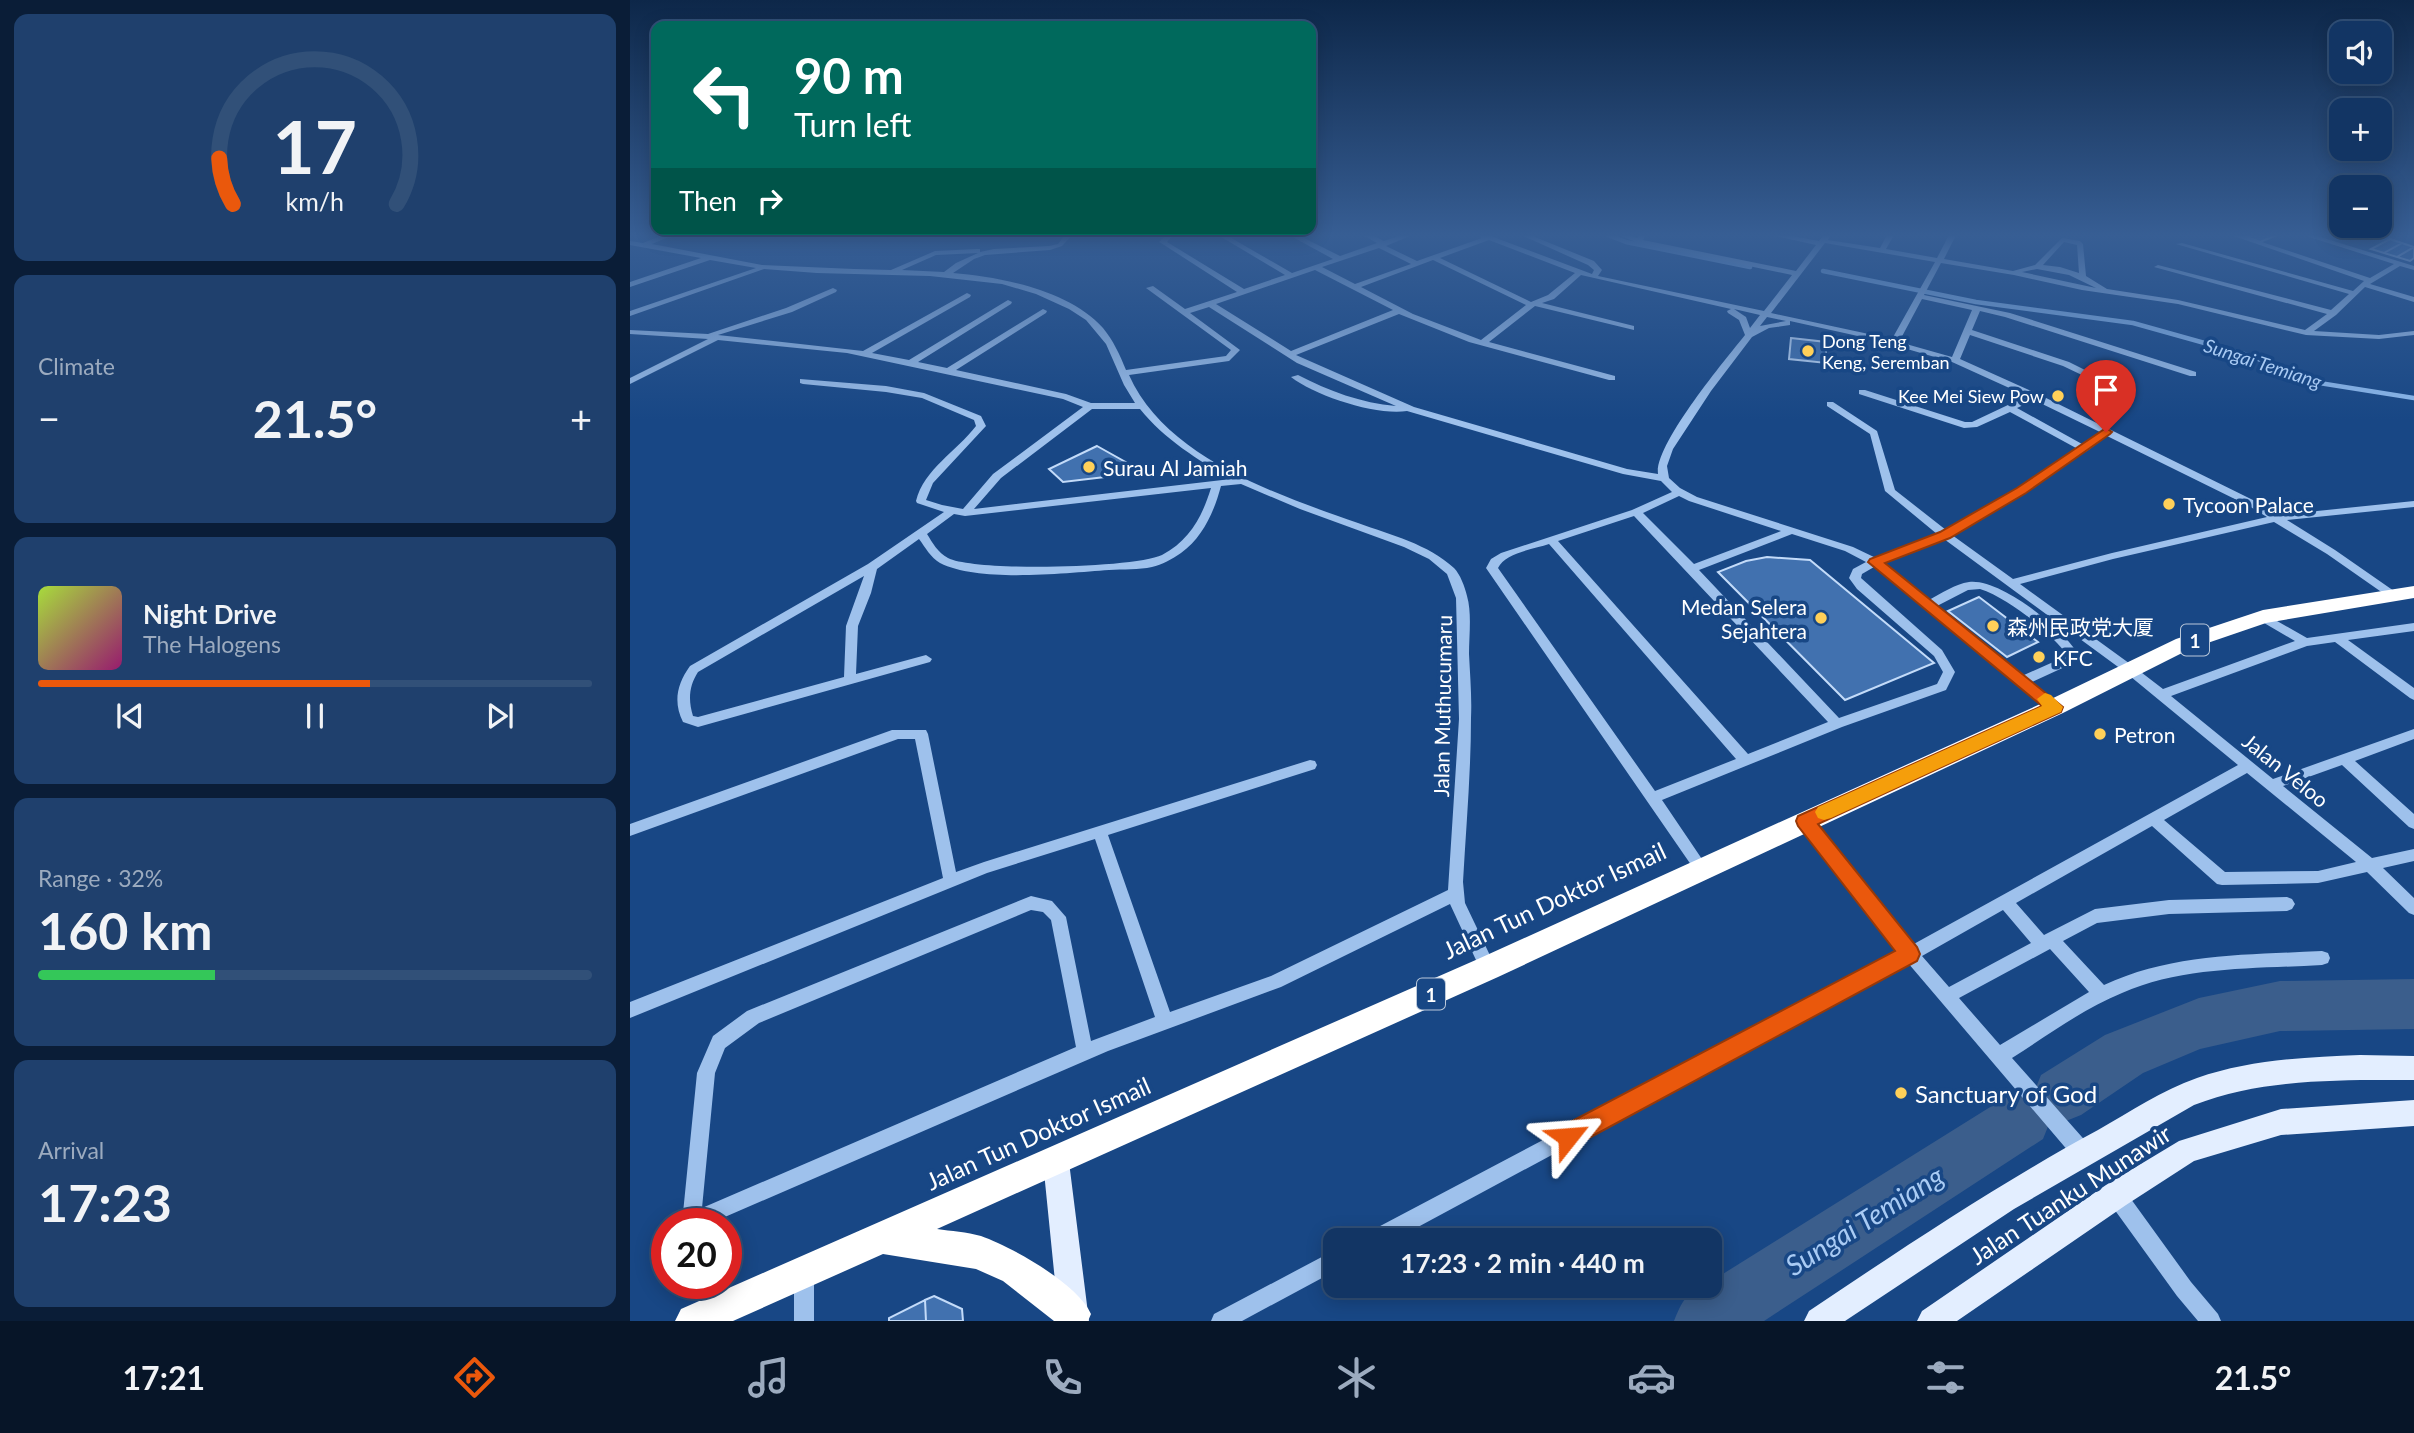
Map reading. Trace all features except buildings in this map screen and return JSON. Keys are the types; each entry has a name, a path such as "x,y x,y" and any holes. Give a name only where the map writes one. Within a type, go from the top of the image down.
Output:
{"highway":[{"name":"Jalan Tun Doktor Ismail","path":"693,1321 1488,968 2055,707 2183,644 2263,617 2414,592"},
{"path":"884,1238 978,1252 1015,1269 1073,1317"}],"main road":[{"name":"Jalan Tuanku Munawir","path":"1819,1321 2082,1152 2198,1090 2259,1076 2342,1067 2414,1068"},
{"name":"Jalan Tuanku Munawir","path":"1932,1321 2116,1195 2188,1150 2281,1122 2414,1113"},
{"path":"1056,1162 1073,1317"}],"street":[{"path":"630,314 681,297"},
{"path":"707,336 789,310 819,297"},
{"path":"864,354 964,297"},
{"name":"Jalan Muthucumaru","path":"1049,297 1074,308 1095,324 1110,341 1143,407 1176,441 1205,461 1241,481 1408,544 1433,557 1452,572 1462,598 1465,719 1456,894 1457,904 1488,968"},
{"path":"1125,373 1229,358 1236,350 1163,297"},
{"path":"1185,312 1230,297"},
{"path":"1372,297 1399,311 1482,343 1612,378"},
{"path":"1517,297 1533,304 1631,328"},
{"path":"1482,343 1533,304 1551,297"},
{"path":"1681,297 1895,342 1955,360 2035,396 2276,518 2390,594"},
{"path":"1664,478 1661,465 1677,433 1781,297"},
{"path":"1895,342 1919,297"},
{"path":"1938,297 2007,315 2193,374"},
{"path":"2143,297 2178,302 2306,333 2379,337 2414,333"},
{"path":"2271,297 2333,313"},
{"path":"2306,333 2349,297"},
{"path":"911,363 1008,302"},
{"path":"1210,304 1289,355 1411,410 1626,472 1664,478 1680,492 1849,549 1875,562 2055,707"},
{"path":"1722,306 1743,319 1749,335"},
{"path":"1955,360 1978,308"},
{"path":"948,370 1043,311"},
{"path":"1289,355 1399,311"},
{"path":"1749,335 1776,324 1807,324"},
{"path":"1967,331 2066,365 2131,394"},
{"path":"630,332 707,336 864,354 1066,397 1090,406 1143,407"},
{"path":"630,381 717,337"},
{"path":"1295,377 1315,388 1367,404 1411,410"},
{"path":"803,381 886,389 925,396 978,418 981,426 975,436 933,476 922,492 921,501 952,511 965,513 1241,481"},
{"path":"1862,392 1964,425 1973,425 2035,396"},
{"name":"Jalan Veloo","path":"1830,404 1874,433 1891,491 1945,535 2129,669 2371,866 2414,908"},
{"path":"965,513 997,476 1090,406"},
{"path":"2010,408 2084,449"},
{"path":"1652,798 1744,759 1942,687 1949,673 1938,653 1855,578 1857,572 1875,562 1945,535 2021,490 2106,432"},
{"path":"920,533 936,554 957,565 1009,570 1150,564 1186,547 1208,512 1217,484"},
{"path":"1680,492 1636,512 1505,555 1495,561 1492,568 1702,868"},
{"path":"2011,583 2112,556 2276,518 2414,504"},
{"path":"926,659 698,722 688,719 684,713 685,680 694,669 872,567 952,511"},
{"path":"1636,512 1837,724"},
{"path":"1692,569 1793,530"},
{"path":"1550,539 1744,759"},
{"path":"850,680 852,625 872,567"},
{"path":"1928,605 1968,586 1983,585 1999,591 2062,641 2070,651 2065,662 2024,681"},
{"path":"2263,617 2305,642"},
{"path":"2161,695 2305,642 2414,627"},
{"path":"2336,637 2414,695"},
{"path":"630,830 897,734 921,734 950,882"},
{"path":"2271,785 2414,734"},
{"path":"2344,759 2414,824"},
{"path":"630,1010 950,882 1099,831 1310,765"},
{"path":"1396,1228 1910,954 2248,766"},
{"path":"2153,819 2222,879 2318,877 2414,855"},
{"path":"1805,821 1910,954 2082,1152"},
{"path":"1099,831 1165,1021"},
{"path":"1085,1052 1058,917 1046,906 1031,903 753,1017 719,1042 706,1073 691,1222 1085,1052 1275,982 1456,894"},
{"path":"2005,901 2102,994"},
{"path":"1946,996 2095,916 2169,908 2287,904"},
{"path":"1999,1056 2102,994 2135,980 2186,966 2322,958"},
{"path":"2116,1195 2184,1289 2211,1321"},
{"path":"1221,1321 1323,1266"},
{"path":"804,1272 804,1321"}],"waterway":[{"name":"Sungai Temiang","path":"1950,297 2133,323 2251,356 2313,382 2414,398"},
{"name":"Sungai Temiang","path":"2061,1095 2124,1054 2199,1024 2280,1006 2414,1004"},
{"name":"Sungai Temiang","path":"1706,1321 2023,1119"}],"slow traffic":[{"path":"1824,812 2055,707 2045,699"}],"place":[{"name":"Dong Teng Keng, Seremban","path":"1808,351"},
{"name":"Kee Mei Siew Pow","path":"2058,396"},
{"name":"Surau Al Jamiah","path":"1089,467"},
{"name":"Tycoon Palace","path":"2169,504"},
{"name":"Medan Selera Sejahtera","path":"1821,618"},
{"name":"森州民政党大厦","path":"1993,626"},
{"name":"KFC","path":"2039,657"},
{"name":"Petron","path":"2100,734"},
{"name":"Sanctuary of God","path":"1901,1093"}],"route":[{"path":"1568,1137 1910,954 1805,821 2055,707 1875,562 1945,535 2021,490 2106,432"}]}
